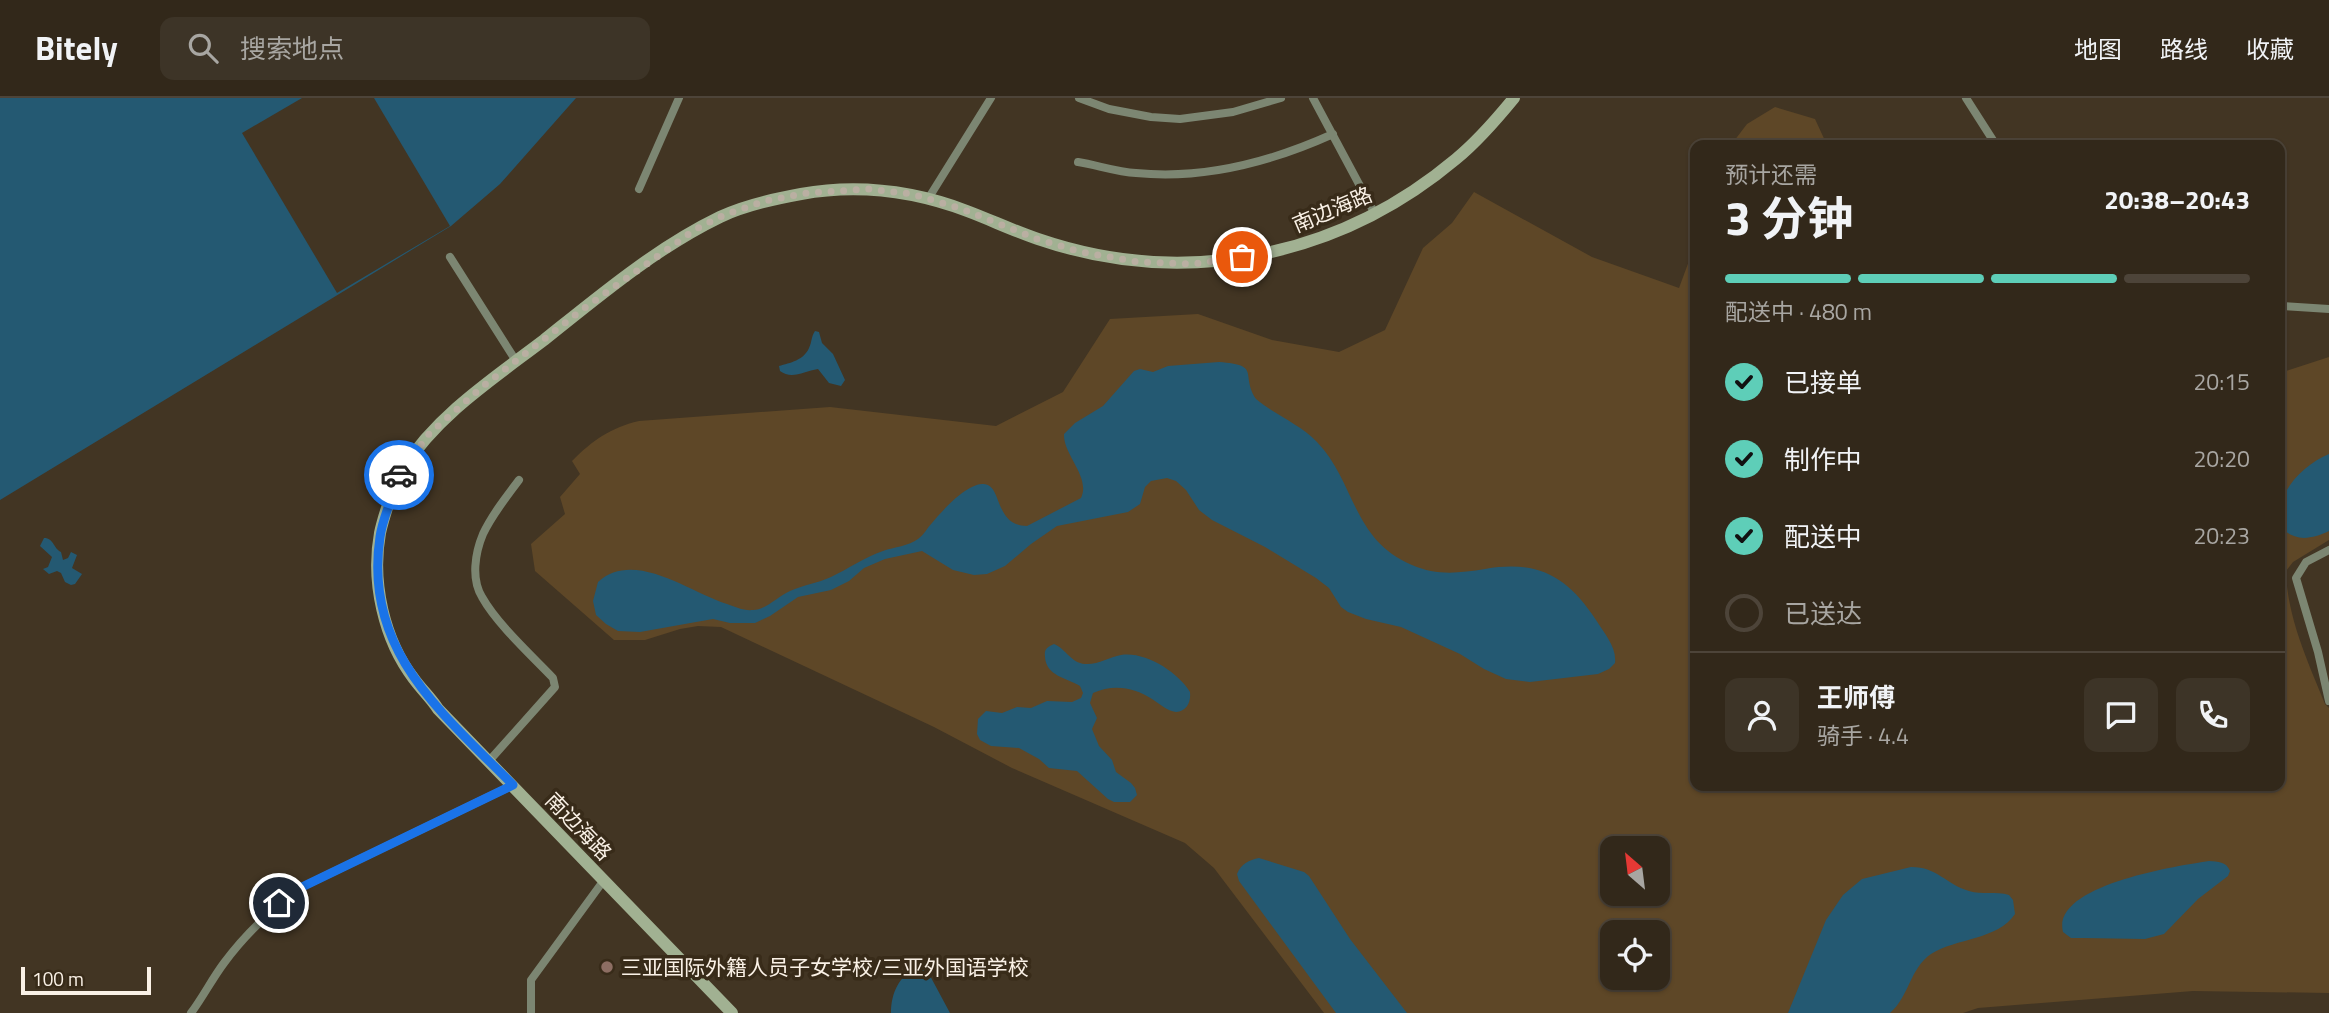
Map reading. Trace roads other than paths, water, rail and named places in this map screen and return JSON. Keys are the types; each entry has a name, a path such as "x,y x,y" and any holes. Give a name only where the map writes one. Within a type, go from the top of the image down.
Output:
{"street":[{"path":"639,189 679,98"},
{"path":"928,200 991,98"},
{"path":"1079,98 1109,109 1180,119 1233,112 1281,98"},
{"path":"1312,98 1334,134 1375,214"},
{"name":"南边海路","path":"732,1013 438,709 413,678 400,655 383,615 377,559 380,533 400,472 429,434 516,361 645,263 696,229 724,215 765,201 807,193 869,189 912,194 1081,252 1138,262 1192,264 1287,249 1375,214 1456,160 1514,98"},
{"path":"1966,98 1993,140"},
{"path":"1078,162 1135,173 1217,171 1281,155 1334,134"},
{"path":"450,257 516,361"},
{"path":"2285,306 2329,309"},
{"path":"489,761 555,687 553,678 481,596 476,580 475,565 482,537 500,505 519,480"},
{"path":"2329,550 2306,562 2296,578 2329,701"},
{"path":"191,1013 222,965 249,931 279,903 302,887 513,785"},
{"path":"531,1013 531,980 604,880"}],"water":[{"path":"0,98 576,98 500,184 451,226 0,500"},
{"path":"815,331 819,332 822,343 833,354 845,380 841,386 829,383 818,369 794,375 780,371 779,366 796,360 807,352"},
{"path":"1219,362 1245,368 1256,399 1317,442 1330,457 1366,525 1377,541 1392,554 1412,565 1439,572 1521,567 1549,575 1574,592 1585,605 1609,640 1615,663 1598,674 1530,682 1506,679 1401,627 1348,612 1341,607 1329,588 1316,578 1265,547 1212,520 1199,510 1186,490 1176,481 1167,478 1151,481 1145,487 1140,504 1128,512 1057,526 1005,566 987,574 974,575 953,570 922,551 885,559 864,568 849,581 831,590 798,597 755,623 730,623 713,619 640,632 618,631 596,615 593,601 598,582 612,573 628,570 662,576 740,608 758,609 790,591 831,577 876,554 914,541 922,536 954,499 975,485 989,485 1009,519 1016,524 1027,526 1081,498 1083,490 1080,474 1068,450 1064,434 1075,423 1103,406 1134,371 1140,369 1153,372 1168,366"},
{"path":"2329,454 2329,531 2316,536 2297,537 2285,531 2285,493 2314,462"},
{"path":"44,538 50,540 61,552 63,560 68,558 71,552 77,555 72,568 82,574 75,584 65,582 57,571 49,574 43,569 48,567 52,557 40,546"},
{"path":"1054,644 1076,661 1085,664 1121,655 1140,656 1169,670 1190,692 1188,705 1176,712 1131,689 1108,688 1093,693 1090,703 1097,718 1092,729 1099,746 1112,760 1116,772 1135,788 1137,795 1130,802 1114,802 1108,799 1077,771 1049,768 1019,748 991,746 980,740 977,734 978,719 986,711 1002,713 1017,707 1031,708 1047,701 1072,702 1081,698 1083,693 1080,686 1058,676 1046,663 1046,650"},
{"path":"1259,858 1309,876 1350,939 1407,1013 1336,1013 1239,881 1237,874 1241,868 1249,861"},
{"path":"2209,861 2226,865 2230,871 2228,876 2198,899 2164,934 2145,939 2071,938 2063,932 2065,916 2076,902 2095,890 2146,873"},
{"path":"1911,867 1928,870 1969,891 2009,895 2013,900 2015,914 2008,923 1988,934 1931,954 1918,967 1901,999 1890,1013 1788,1013 1826,920 1843,895 1862,879"},
{"path":"917,967 928,972 950,1013 891,1013 897,986 905,975"}],"place":[{"name":"三亚国际外籍人员子女学校/三亚外国语学校","path":"607,967"}]}
